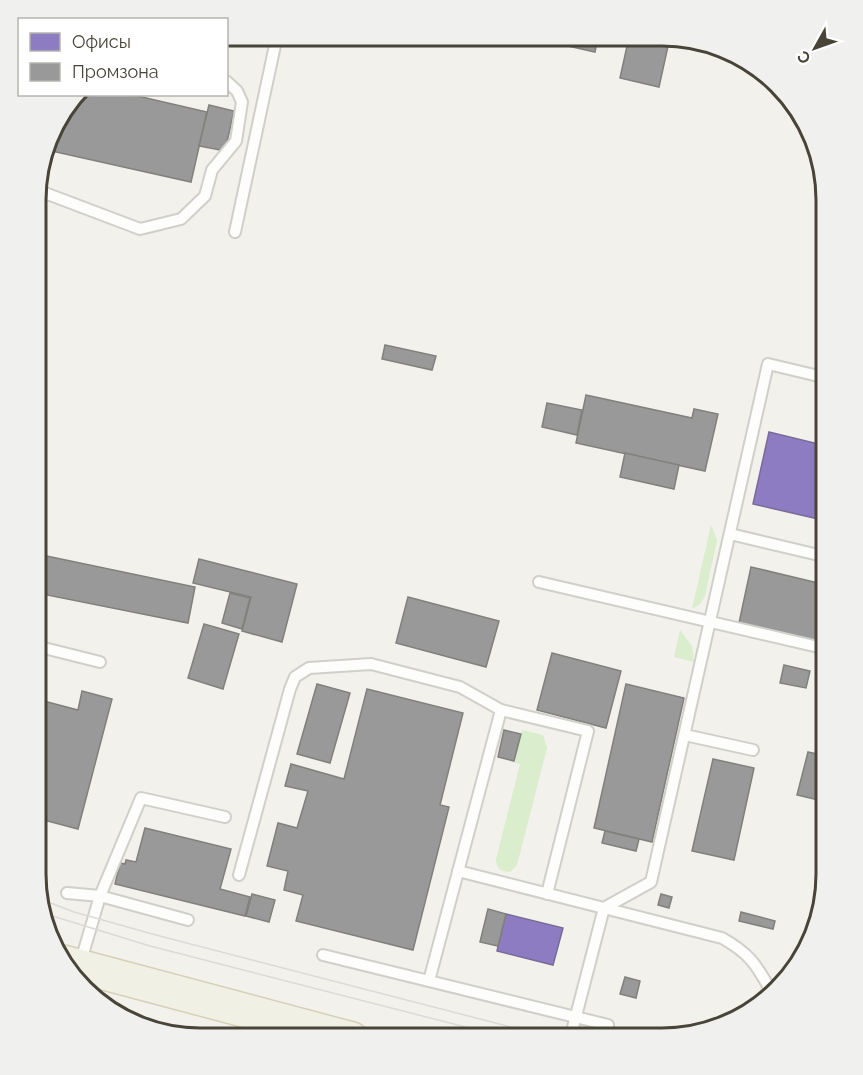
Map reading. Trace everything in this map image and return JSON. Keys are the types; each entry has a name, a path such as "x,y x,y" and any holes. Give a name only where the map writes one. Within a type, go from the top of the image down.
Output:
{"main road":[{"path":"77,967 310,1028"}],"lane":[{"path":"235,232 275,46"},
{"path":"47,193 140,229 181,219 205,196 212,171 236,141 242,102 237,91 228,83"},
{"path":"573,1028 604,908 651,882 768,364 816,375"},
{"path":"730,534 816,554"},
{"path":"539,582 816,645"},
{"path":"46,648 100,662"},
{"path":"239,875 295,677 309,668 372,664 460,687 501,710 588,731 547,894"},
{"path":"429,981 501,710"},
{"path":"685,735 753,750"},
{"path":"73,961 141,798 225,817"},
{"path":"458,871 722,938 744,950 755,962 768,986"},
{"path":"67,893 100,896 188,920"},
{"path":"323,955 608,1025"}],"green space":[{"path":"711,525 717,540 705,596 700,604 692,609"},
{"path":"680,630 692,646 694,662 674,657"},
{"path":"522,730 543,735 547,748 517,865 507,872 498,867 496,859 520,764 515,763"}],"building: Офисы":[{"path":"769,432 816,443 816,518 753,504"},
{"path":"506,914 563,928 553,965 497,951"}],"building: Промзона":[{"path":"568,46 596,46 595,52"},
{"path":"627,46 668,47 659,87 620,78"},
{"path":"88,96 138,96 207,112 191,182 55,152 62,132 72,115"},
{"path":"209,105 234,111 225,151 199,146"},
{"path":"385,345 436,356 432,370 382,359"},
{"path":"586,395 692,418 694,409 718,414 705,471 576,443"},
{"path":"547,403 582,410 577,435 542,427"},
{"path":"625,453 679,465 674,489 620,477"},
{"path":"46,556 195,587 188,623 46,595"},
{"path":"199,559 297,584 282,642 242,631 251,597 193,583"},
{"path":"751,567 816,582 816,641 739,623"},
{"path":"230,593 250,598 242,629 222,623"},
{"path":"408,597 499,621 486,667 396,643"},
{"path":"204,624 239,634 223,689 188,678"},
{"path":"552,653 621,671 606,728 537,710"},
{"path":"784,665 810,671 806,688 780,683"},
{"path":"317,684 350,693 330,763 297,754"},
{"path":"626,684 684,698 652,842 594,828"},
{"path":"367,689 463,713 440,805 449,807 413,950 296,921 303,895 284,890 288,871 267,866 278,823 297,828 308,791 285,786 291,764 344,779"},
{"path":"82,691 112,699 78,829 46,821 46,702 78,710"},
{"path":"504,730 521,734 514,761 498,757"},
{"path":"808,752 816,754 816,799 797,795"},
{"path":"713,759 754,768 734,860 692,851"},
{"path":"145,828 231,849 220,889 250,897 245,916 115,884 120,863 125,864 126,860 136,862"},
{"path":"605,831 639,839 636,851 602,843"},
{"path":"252,894 275,900 269,922 246,916"},
{"path":"661,894 672,897 669,908 658,905"},
{"path":"488,909 506,914 498,946 480,942"},
{"path":"741,912 775,921 773,929 739,921"},
{"path":"625,977 640,981 636,998 620,994"}],"tram line":[{"path":"50,903 74,912 156,935 515,1028"},
{"path":"53,916 150,946 469,1028"}]}
